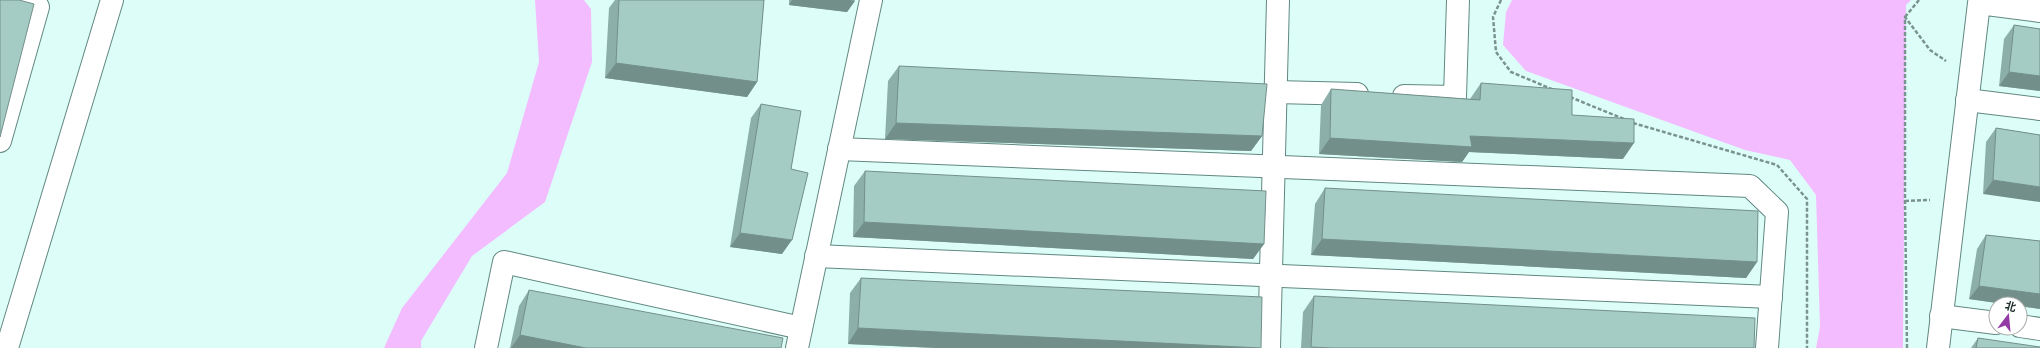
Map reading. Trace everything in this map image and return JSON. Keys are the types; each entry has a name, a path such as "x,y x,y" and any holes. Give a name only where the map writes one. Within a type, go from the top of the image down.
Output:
{"street":[{"path":"0,141 38,7 9,0"},
{"path":"7,348 112,0"},
{"path":"486,348 504,262 799,338 871,0"},
{"path":"1269,348 1278,0"},
{"path":"1276,92 1455,97 1458,0"},
{"path":"1938,348 1979,3 2040,11"},
{"path":"1967,100 2040,109"},
{"path":"839,149 1750,186 1777,212 1768,348"},
{"path":"816,256 1771,297"},
{"path":"1941,316 1988,322"},
{"path":"2028,327 2040,329"}],"path":[{"path":"1907,348 1904,201 1905,17 1919,0"},
{"path":"1905,17 1930,50 1970,77"}],"shaded area":[{"path":"535,0 584,0 591,9 592,62 545,202 472,256 421,341 421,348 384,348 402,308 507,173 539,62"},
{"path":"1512,0 1911,0 1906,5 1903,348 1816,348 1820,327 1816,195 1790,160 1745,150 1526,71 1503,45 1506,12"}],"building":[{"path":"0,0 19,0 34,4 0,137"},
{"path":"619,0 764,0 757,82 616,63"},
{"path":"2014,25 2040,29 2040,76 2009,72"},
{"path":"899,66 1267,84 1262,136 896,123"},
{"path":"1481,83 1572,90 1572,115 1634,119 1634,143 1470,136 1472,147 1330,138 1331,89 1480,100"},
{"path":"761,104 801,111 791,169 808,173 792,240 740,233"},
{"path":"1996,128 2040,135 2040,187 1993,180"},
{"path":"865,171 1266,191 1264,244 864,222"},
{"path":"1325,188 1758,211 1757,262 1322,239"},
{"path":"1986,235 2040,241 2040,294 1979,286"},
{"path":"861,278 1262,297 1261,348 858,328"},
{"path":"529,290 783,338 781,348 586,348 520,335"},
{"path":"1314,296 1755,318 1754,348 1311,347"},
{"path":"1978,338 2040,347 2040,348 1976,348"}]}
